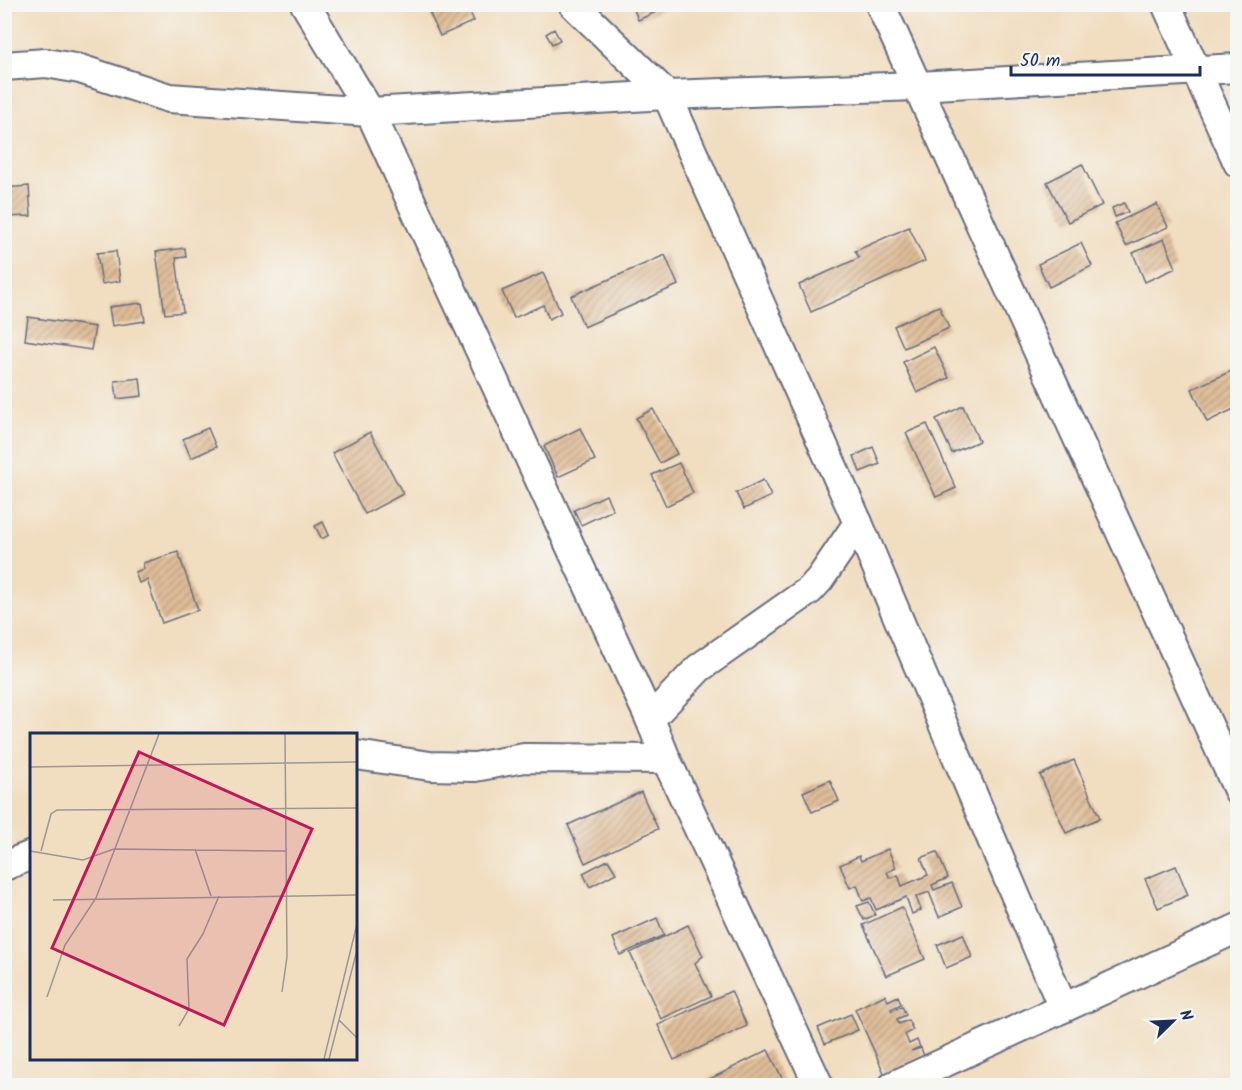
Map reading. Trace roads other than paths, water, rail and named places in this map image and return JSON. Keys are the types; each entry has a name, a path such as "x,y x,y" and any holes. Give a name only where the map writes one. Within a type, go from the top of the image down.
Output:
{"street":[{"path":"305,4 370,111 650,719 666,759 819,1086"},
{"path":"573,4 667,94 858,522 1063,1008"},
{"path":"880,4 1238,790"},
{"path":"1166,4 1238,163"},
{"path":"4,66 46,63 80,69 169,98 370,111 667,94 917,86 1238,68"},
{"path":"650,719 699,668 810,590 820,579 858,522"},
{"path":"357,755 430,766 475,767 524,758 666,759"},
{"path":"4,866 30,856"},
{"path":"893,1086 1238,928"}]}
